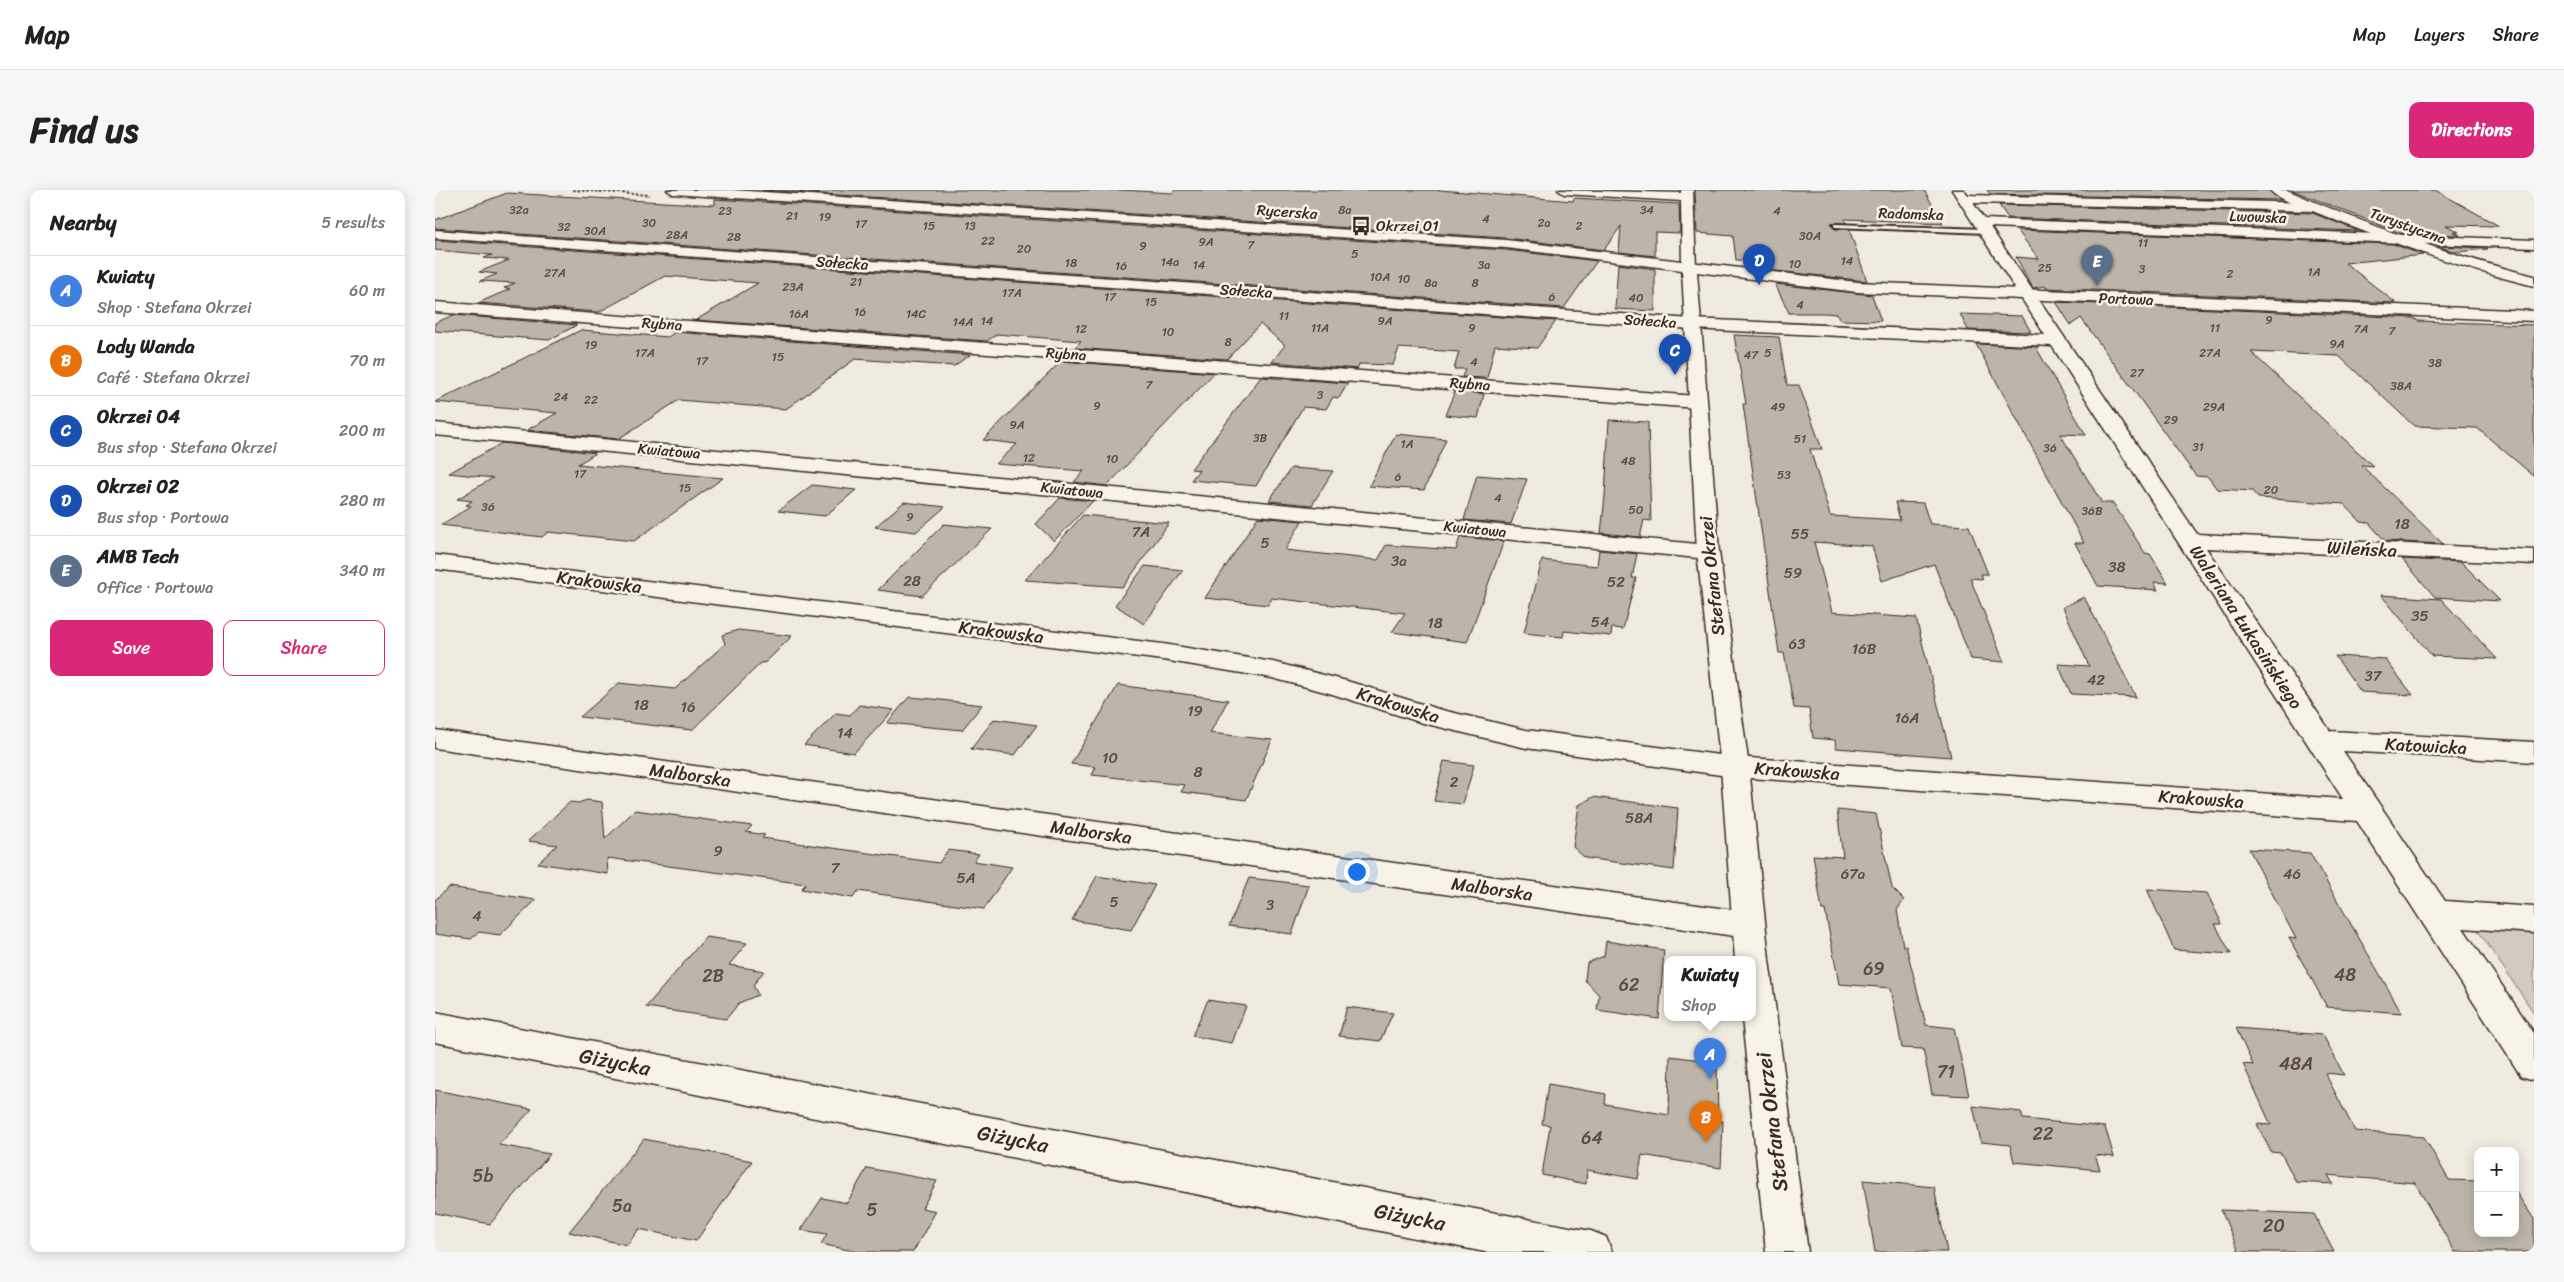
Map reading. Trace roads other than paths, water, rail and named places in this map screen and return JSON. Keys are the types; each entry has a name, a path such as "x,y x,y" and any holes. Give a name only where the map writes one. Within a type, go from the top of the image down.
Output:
{"street":[{"name":"Rycerska","path":"673,190 1437,238 1550,248 1689,267"},
{"path":"1564,190 1687,194"},
{"name":"Turystyczna","path":"2276,190 2388,238 2426,251 2534,281"},
{"name":"Stefana Okrzei","path":"1687,194 1689,267 1708,552 1735,767 1751,956"},
{"path":"1962,195 2313,206"},
{"name":"Waleriana Łukasińskiego","path":"1962,195 2365,811 2534,1064"},
{"name":"Lwowska","path":"1984,227 2534,244"},
{"name":"Sołecka","path":"435,234 1693,324 2057,341"},
{"name":"Portowa","path":"1689,267 1857,287 2534,316"},
{"name":"Rybna","path":"435,307 1697,402"},
{"name":"Kwiatowa","path":"435,429 1708,552"},
{"name":"Wileńska","path":"2189,540 2534,557"},
{"name":"Krakowska","path":"435,562 1163,652 1273,670 1338,687 1433,717 1526,739 1735,767 2365,811"},
{"name":"Malborska","path":"435,739 1748,925"},
{"name":"Katowicka","path":"2319,740 2534,752"},
{"path":"2433,913 2534,920"},
{"name":"Stefana Okrzei","path":"1756,995 1787,1252"},
{"name":"Giżycka","path":"435,1027 1591,1252"}],"lane":[{"name":"Radomska","path":"1835,225 1984,227"}],"place":[{"name":"Okrzei 01","path":"1361,226"},
{"name":"Okrzei 02","path":"1759,285"},
{"name":"AMB Tech","path":"2097,286"},
{"name":"Okrzei 04","path":"1675,375"},
{"name":"Kwiaty","path":"1710,1079"},
{"name":"Lody Wanda","path":"1706,1142"}]}
